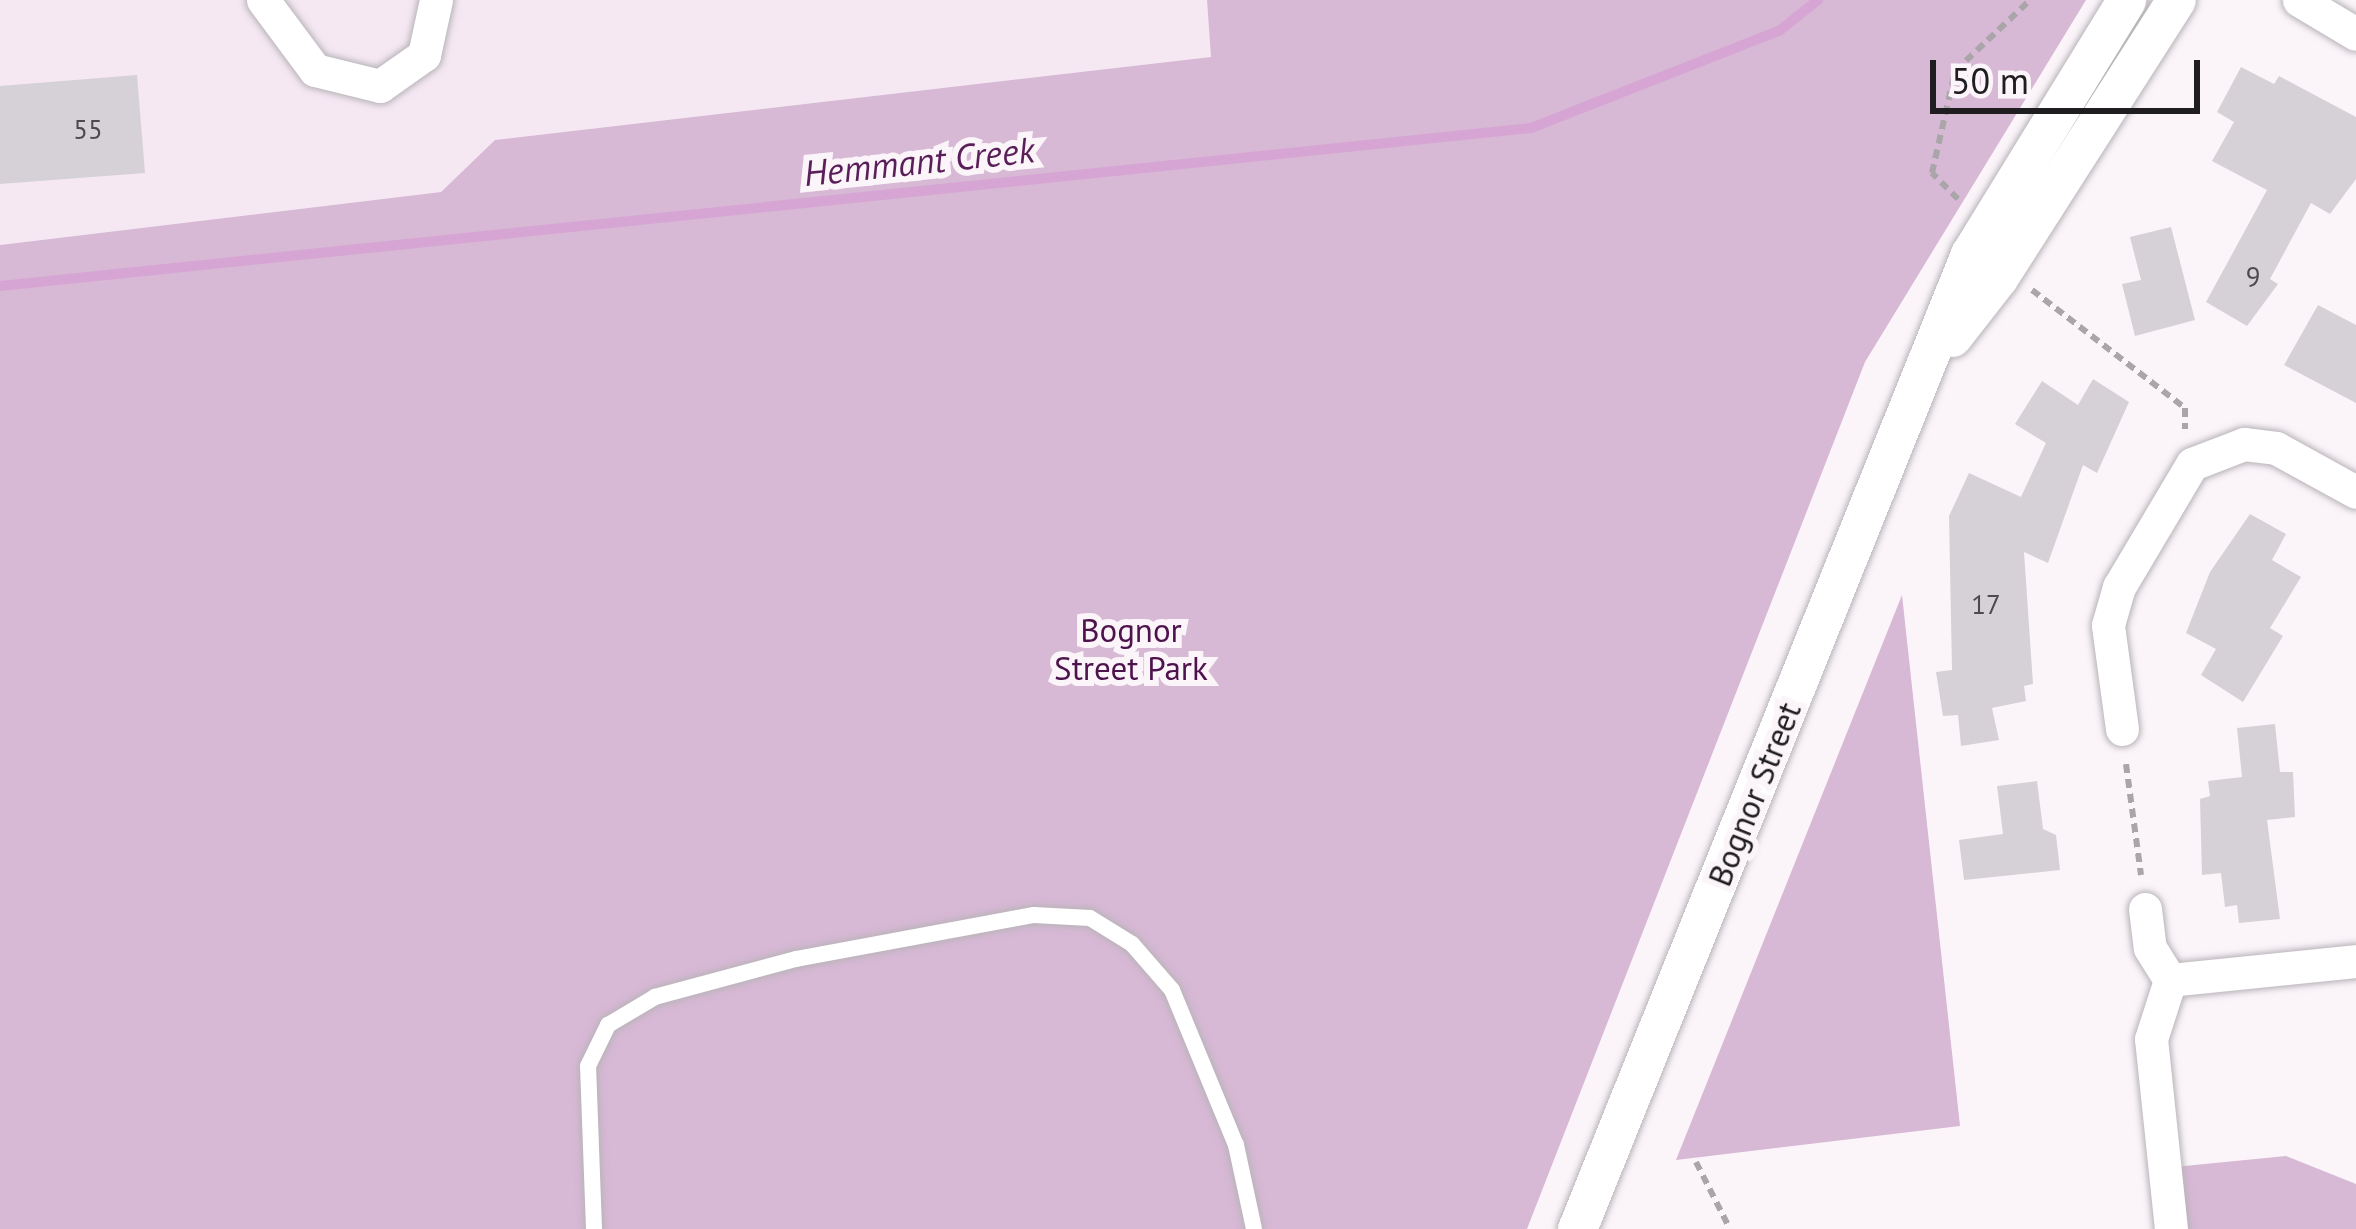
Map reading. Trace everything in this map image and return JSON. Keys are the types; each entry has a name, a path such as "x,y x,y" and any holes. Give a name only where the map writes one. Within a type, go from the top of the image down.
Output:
{"street":[{"path":"263,0 315,70 380,86 424,55 436,0"},
{"name":"Bognor Street","path":"1577,1229 1934,360 1970,254 2126,0"},
{"name":"Bognor Street","path":"1934,360 1998,278 2176,0"},
{"path":"2299,0 2356,34"},
{"path":"2122,729 2108,625 2119,587 2192,464 2228,448 2276,448 2356,492"},
{"path":"2145,909 2150,948 2170,980 2151,1039 2171,1229"},
{"path":"2170,980 2356,961"}],"lane":[{"path":"594,1229 588,1066 608,1025 655,997 796,958 1034,915 1090,918 1132,944 1172,990 1236,1145 1254,1229"}],"path":[{"path":"1978,209 1940,189 1932,173 1955,71 2030,0"},
{"path":"2030,289 2185,408 2187,427 2170,444 2192,464"},
{"path":"2122,729 2145,909"},
{"path":"1696,1162 1730,1229"}],"shaded area":[{"path":"0,0 1207,0 1212,57 495,140 441,192 0,245"}],"green space":[{"name":"Bognor Street Park","path":"1207,0 2086,0 1865,362 1527,1229 0,1229 0,245 441,192 495,140 1211,57"},
{"path":"1902,595 1960,1126 1676,1160"},
{"path":"2286,1156 2356,1184 2356,1229 2171,1229 2164,1168"}],"building":[{"path":"2241,67 2274,84 2279,76 2356,117 2356,179 2330,214 2311,203 2270,279 2278,284 2247,326 2206,302 2267,190 2212,161 2234,122 2217,112"},
{"path":"137,75 145,173 0,184 0,86"},
{"path":"2171,227 2195,320 2135,336 2122,284 2141,280 2130,237"},
{"path":"2318,305 2356,325 2356,403 2284,365"},
{"path":"2093,379 2129,402 2097,473 2083,465 2048,563 2024,552 2033,684 2024,686 2026,701 1992,708 1999,740 1961,746 1958,715 1943,716 1936,672 1952,670 1949,516 1969,473 2021,497 2046,443 2015,424 2042,381 2078,405"},
{"path":"2250,514 2286,534 2272,560 2301,577 2270,628 2283,636 2243,702 2201,675 2216,649 2186,633 2210,572"},
{"path":"2275,724 2280,772 2293,772 2295,817 2267,820 2280,919 2239,923 2237,905 2225,907 2221,873 2202,875 2200,799 2210,796 2208,781 2242,777 2237,728"},
{"path":"2037,781 2043,829 2056,835 2060,870 1964,880 1959,840 2003,834 1997,786"}],"waterway":[{"name":"Hemmant Creek","path":"0,286 1531,128 1779,31 1818,0"}]}
